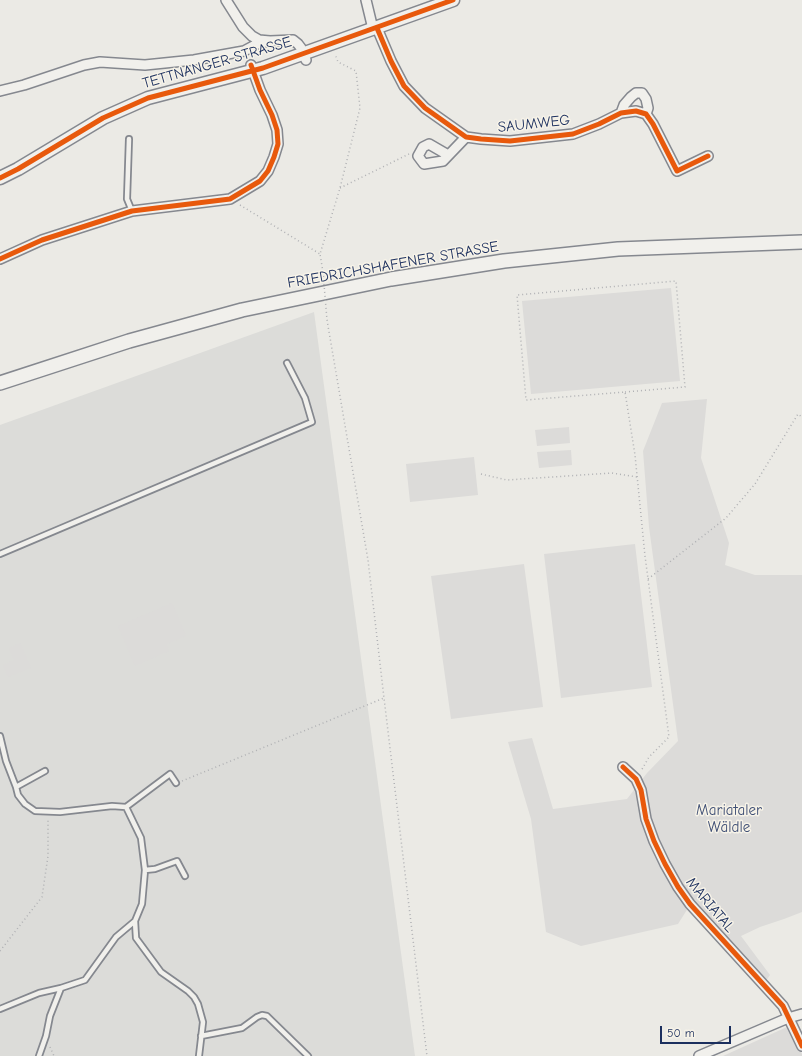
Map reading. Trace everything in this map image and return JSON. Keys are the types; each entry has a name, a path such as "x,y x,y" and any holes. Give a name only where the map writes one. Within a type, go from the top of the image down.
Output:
{"main road":[{"name":"FRIEDRICHSHAFENER STRASSE","path":"0,383 129,341 242,310 391,279 504,261 618,249 802,242"}],"street":[{"path":"226,0 243,27 252,36 259,40 293,40 298,44 304,57"},
{"name":"SAUMWEG","path":"366,0 375,28 404,86 426,108 466,137 510,141 573,134 600,124 620,113 636,111 646,114 653,124 677,171 708,156"},
{"name":"TETTNANGER STRASSE","path":"0,178 18,169 103,118 148,98 252,68 304,57 375,28 453,0"},
{"path":"0,91 100,62 145,65 194,60 244,51 259,43 270,41"},
{"path":"0,259 42,240 132,211 230,198 260,181 268,171 278,144 277,130 272,115 260,90 252,68"},
{"name":"SAUMWEG","path":"620,113 630,97 636,93 642,93 646,99 648,108 646,114"},
{"path":"448,155 429,144 423,147 418,156 424,164 443,161 466,137"},
{"path":"623,767 636,779"},
{"name":"MARIATAL","path":"636,779 640,790 646,819 654,841 678,887 690,904 783,1006 802,1046"},
{"path":"699,1056 788,1018 802,1014"}],"lane":[{"path":"129,139 127,199 132,211"},
{"path":"0,554 312,422 306,398 287,363"},
{"path":"0,736 6,761 18,795 25,804 35,811 60,812 112,806 126,807 170,774 176,783"},
{"path":"16,787 45,771"},
{"path":"126,807 141,838 146,870 142,904 135,921 136,938 161,972 188,991 198,1004 203,1022 199,1056"},
{"path":"146,870 155,870 177,861 185,876"},
{"path":"0,1010 38,993 61,988 85,980 116,937 135,921"},
{"path":"39,1056 50,1016 61,988"},
{"path":"201,1036 242,1028 262,1015 267,1016 308,1056"}],"path":[{"path":"334,50 338,62 356,71 360,108 340,188 320,254 327,320 368,560 427,1056"},
{"path":"340,188 423,147"},
{"path":"230,198 320,254"},
{"path":"676,281 685,387 625,392 526,400 517,295 676,281"},
{"path":"625,392 635,455 648,579 669,737 649,757 636,779"},
{"path":"648,579 726,518 755,484 798,414 802,417"},
{"path":"481,474 507,480 612,473 637,477"},
{"path":"176,783 384,698"},
{"path":"0,951 42,897 48,856 47,811"}],"shaded area":[{"path":"314,312 415,1056 0,1056 0,425"}],"green space":[{"path":"671,288 680,381 531,394 522,301"},
{"name":"Mariataler Wäldle","path":"707,399 701,458 729,543 725,565 755,575 802,575 802,912 760,927 741,936 770,975 763,985 690,905 678,924 581,946 546,932 531,819 508,742 532,738 553,809 627,799 647,773 678,741 649,527 643,451 662,403"},
{"path":"569,427 570,443 537,446 535,430"},
{"path":"571,450 572,465 539,468 537,452"},
{"path":"474,457 478,495 410,502 406,464"},
{"path":"635,544 652,687 561,698 544,554"},
{"path":"524,564 543,707 451,719 431,576"},
{"path":"172,603 186,636 167,644 169,651 135,666 118,626"},
{"path":"20,643 31,668 8,677 3,665 14,660 9,648"},
{"path":"787,1027 802,1056 723,1056"}],"cycle path":[{"path":"0,178 18,169 103,118 148,98 263,68 453,0"},
{"path":"377,28 391,61 404,86 425,108 466,137 510,141 573,134 599,124 621,113 636,111 646,114 653,124 677,171 708,156"},
{"path":"0,259 42,240 132,211 230,199 260,181 268,171 274,157 278,144 277,130 251,65"},
{"path":"623,767 636,779 641,790 646,819 654,841 678,887 690,904 783,1006 802,1046"}]}
